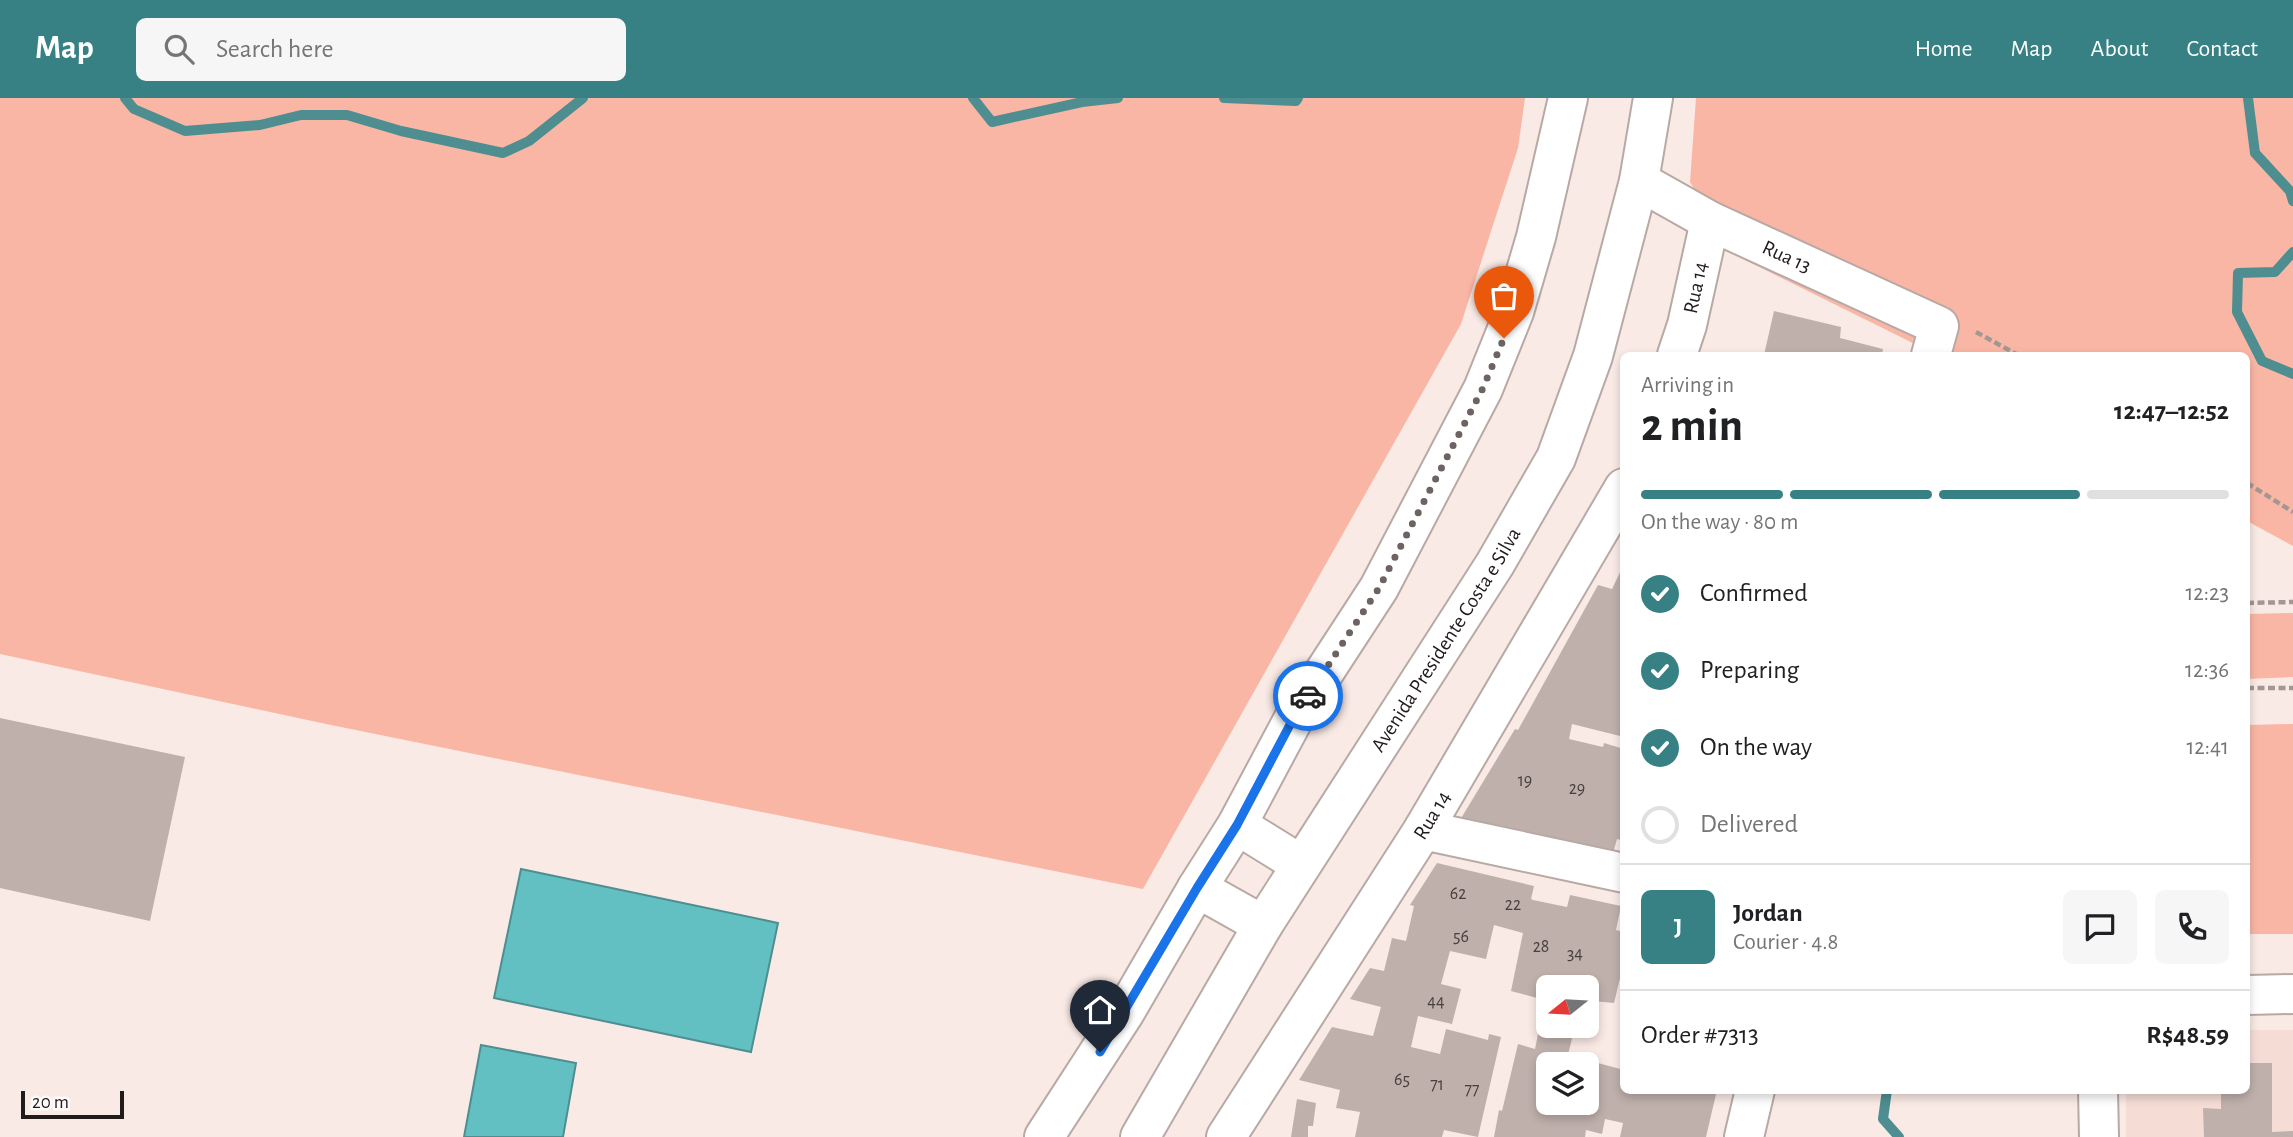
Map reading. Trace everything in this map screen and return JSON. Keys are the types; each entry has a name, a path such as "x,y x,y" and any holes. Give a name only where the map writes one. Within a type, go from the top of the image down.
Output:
{"main road":[{"path":"1044,1137 1125,1012 1237,825 1293,719 1379,588 1483,388 1514,312 1536,237 1568,98"},
{"name":"Avenida Presidente Costa e Silva","path":"1140,1137 1300,864 1495,564 1556,458 1593,356 1639,181 1653,98"},
{"name":"Rua 13","path":"1639,181 1935,341"},
{"name":"Rua 14","path":"1678,352 1687,325 1710,220"},
{"name":"Rua 14","path":"1226,1137 1423,830 1620,495"},
{"path":"1237,825 1300,864"},
{"path":"1423,830 1620,872"},
{"path":"1197,888 1263,925"},
{"path":"2250,995 2293,995"},
{"path":"1744,1137 1754,1094"},
{"path":"2098,1094 2099,1137"}],"path":[{"path":"1935,341 1951,318 2013,352"},
{"path":"2250,485 2293,512"},
{"path":"2250,603 2293,602"},
{"path":"2250,688 2293,688"}],"shaded area":[{"path":"0,98 1525,98 1518,148 1461,324 1143,889 326,724 0,654"},
{"path":"1696,98 2293,98 2293,546 2250,523 2250,352 1931,352 1733,254 1690,182"},
{"path":"2293,613 2293,677 2250,679 2250,614"},
{"path":"2293,724 2293,934 2250,934 2250,725"},
{"path":"2250,1030 2293,1030 2293,1137 2126,1137 2126,1094 2250,1094"}],"water":[{"path":"521,869 778,923 751,1052 494,998"},
{"path":"481,1045 576,1063 563,1137 464,1137"}],"building":[{"path":"1774,311 1841,327 1840,338 1883,349 1882,352 1765,352"},
{"path":"1620,572 1620,736 1572,724 1569,739 1603,747 1604,743 1620,748 1620,840 1617,839 1613,853 1460,820 1515,729 1518,730 1598,585 1612,589"},
{"path":"0,718 185,757 150,921 0,888"},
{"path":"1437,863 1534,886 1533,900 1567,907 1570,895 1620,906 1616,930 1620,931 1620,978 1614,1003 1600,1002 1600,975 1536,975 1536,998 1511,991 1523,933 1494,925 1486,959 1450,951 1441,984 1461,989 1452,1024 1418,1016 1411,1047 1440,1054 1446,1029 1488,1040 1489,1034 1501,1037 1478,1137 1444,1130 1442,1137 1355,1137 1360,1112 1336,1108 1340,1090 1299,1080 1332,1027 1373,1036 1381,1007 1350,999 1370,968 1384,971 1392,938 1406,941 1414,906 1410,905"},
{"path":"1537,1038 1572,1038 1569,1052 1536,1052 1536,1115 1599,1115 1599,1063 1620,1069 1620,1094 1716,1094 1706,1137 1620,1137 1623,1123 1605,1119 1602,1134 1586,1130 1585,1137 1494,1137 1518,1044 1535,1049"},
{"path":"2250,1063 2272,1063 2272,1132 2293,1131 2293,1137 2204,1137 2203,1108 2221,1109 2221,1094 2250,1094"},
{"path":"1297,1099 1316,1103 1313,1126 1308,1126 1308,1137 1291,1137"}],"waterway":[{"path":"125,98 134,109 185,131 260,125 301,115 347,115 401,131 503,153 529,141 583,98"},
{"path":"973,98 992,122 1082,102 1118,98"},
{"path":"1224,98 1296,101 1298,98"},
{"path":"2248,98 2255,153 2290,191 2293,201"},
{"path":"2293,252 2275,272 2238,273 2237,312 2262,361 2293,374"},
{"path":"1886,1094 1883,1119 1899,1137"}],"way so far":[{"path":"1308,696 1379,588 1483,388 1504,338"}],"route":[{"path":"1100,1052 1237,825 1308,696"}]}
